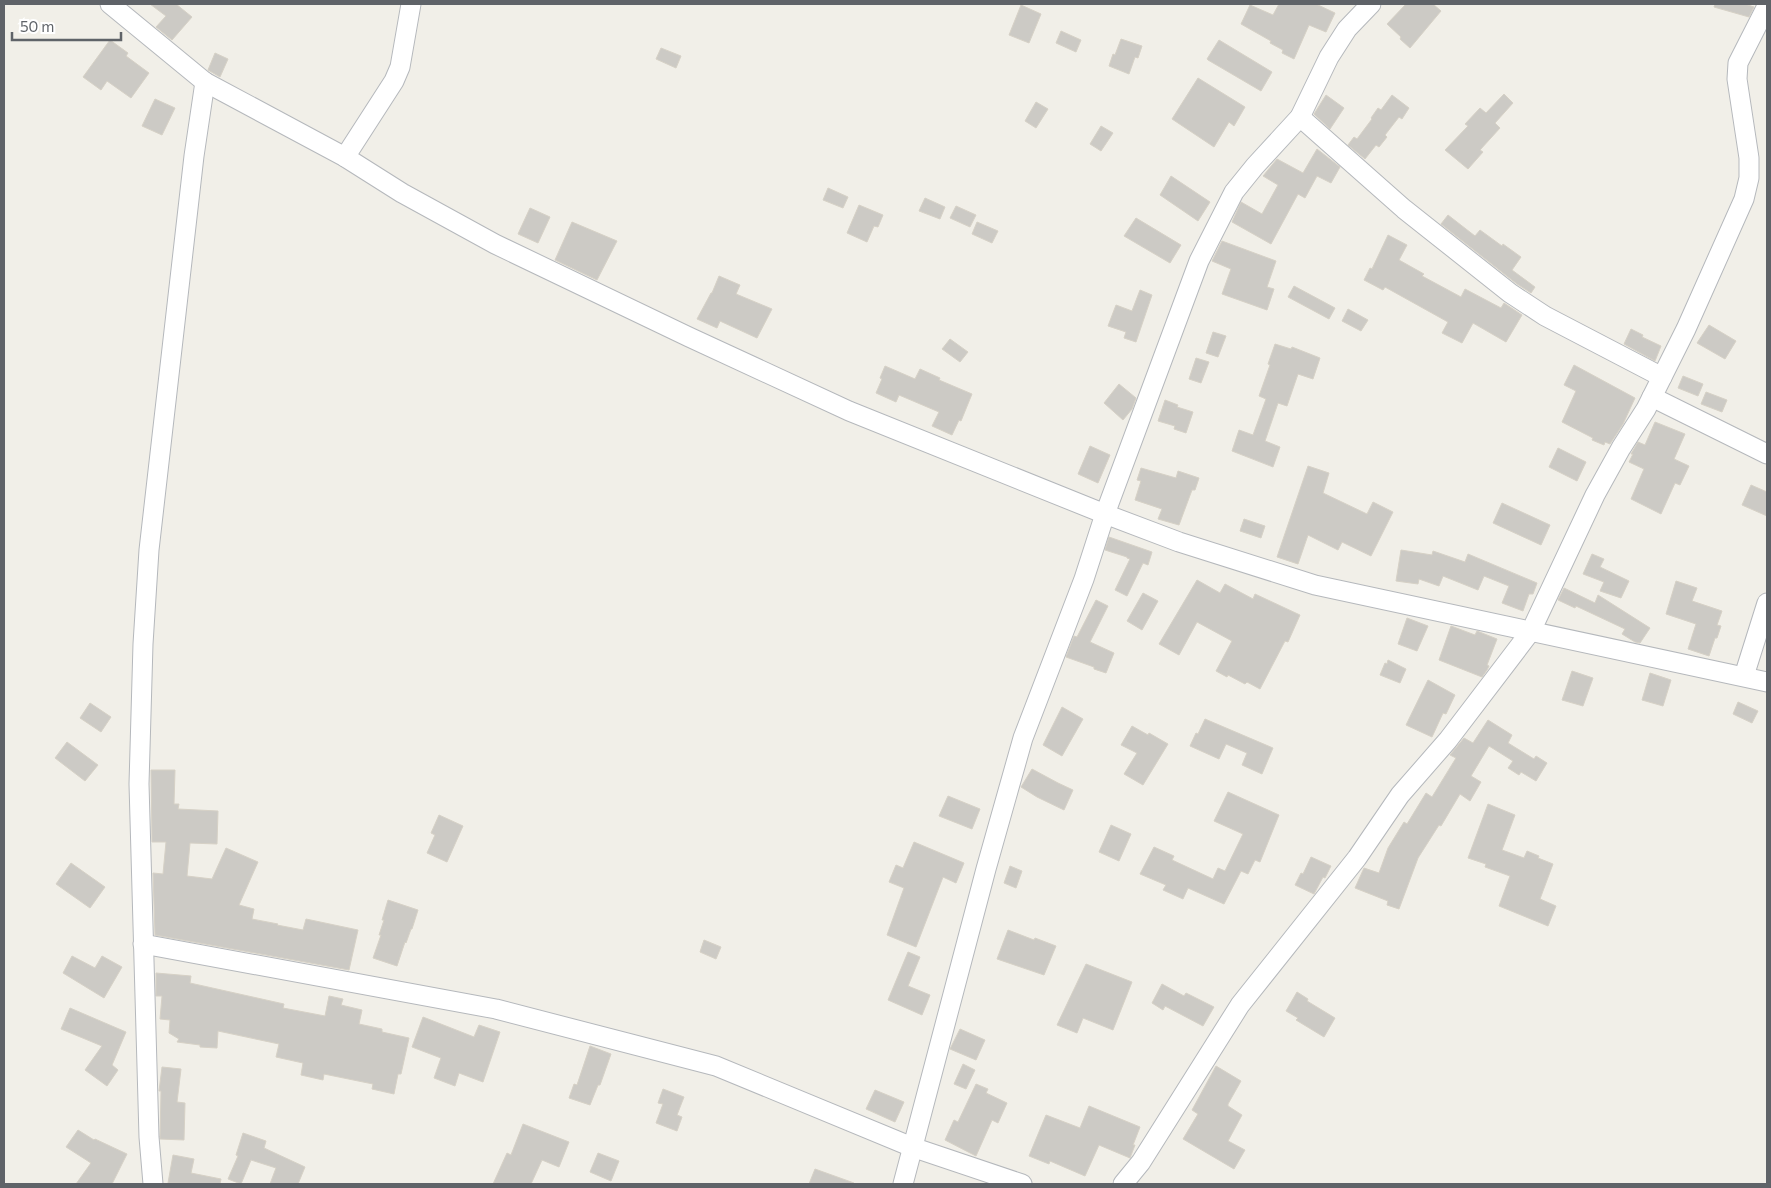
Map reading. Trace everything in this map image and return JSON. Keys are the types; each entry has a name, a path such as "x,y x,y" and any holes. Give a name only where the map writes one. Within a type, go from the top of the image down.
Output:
{"street":[{"path":"110,4 205,82 345,157 402,193 495,244 680,333 849,410 1179,542 1315,584 1767,682"},
{"path":"345,157 394,81 400,67 411,4"},
{"path":"903,1184 1023,738 1084,579 1105,514 1199,261 1234,192 1300,117 1329,57 1348,29 1371,4"},
{"path":"1123,1184 1141,1162 1240,1005 1357,858 1400,796 1448,740 1531,631 1595,495 1662,378 1703,293 1744,199 1749,178 1749,158 1737,79 1738,63 1767,6"},
{"path":"153,1184 149,1137 139,784 143,644 149,550 193,165 205,82"},
{"path":"1300,117 1404,209 1510,293 1546,316 1662,378"},
{"path":"1652,397 1767,454"},
{"path":"1744,676 1767,604"},
{"path":"143,944 496,1009 716,1066 912,1147 1022,1184"}],"building":[{"path":"150,4 176,4 192,17 172,40 156,27 166,16"},
{"path":"1279,4 1316,4 1335,13 1326,32 1309,25 1294,59 1282,53 1283,50 1270,43 1271,41 1241,24 1250,5 1273,15"},
{"path":"1406,4 1433,4 1441,11 1410,48 1387,24"},
{"path":"1715,4 1745,4 1754,7 1749,17 1714,7"},
{"path":"1021,5 1041,14 1029,43 1009,35"},
{"path":"1061,31 1081,40 1076,52 1056,43"},
{"path":"1121,39 1142,46 1138,58 1135,57 1129,74 1109,66"},
{"path":"110,40 128,53 126,56 149,73 131,98 107,81 101,90 83,77"},
{"path":"1219,40 1272,72 1261,91 1207,59"},
{"path":"661,48 681,56 676,68 656,59"},
{"path":"215,53 228,59 220,77 208,70"},
{"path":"1198,78 1245,107 1234,126 1229,122 1214,147 1172,119"},
{"path":"1504,94 1513,103 1495,123 1500,128 1480,150 1483,152 1468,169 1445,150 1468,126 1465,124 1480,108 1486,113"},
{"path":"1326,95 1344,108 1330,129 1314,114"},
{"path":"1392,95 1409,108 1402,119 1399,117 1385,135 1387,137 1379,147 1376,145 1365,159 1348,145 1354,137 1357,139 1378,108 1381,110"},
{"path":"155,99 175,108 162,135 142,126"},
{"path":"1036,102 1048,109 1036,128 1025,121"},
{"path":"1101,126 1113,133 1101,151 1090,144"},
{"path":"1317,149 1340,167 1331,183 1317,176 1305,198 1298,194 1271,244 1232,222 1241,202 1262,214 1278,185 1263,176 1277,159 1303,173"},
{"path":"1171,176 1210,202 1198,221 1160,195"},
{"path":"828,188 848,197 843,208 823,200"},
{"path":"925,198 945,207 940,219 919,211"},
{"path":"859,205 883,215 878,227 874,226 867,242 847,233"},
{"path":"956,206 976,215 970,227 950,218"},
{"path":"530,208 550,217 538,243 518,234"},
{"path":"1448,215 1475,236 1480,230 1521,257 1512,270 1535,287 1531,293 1441,224"},
{"path":"1136,218 1181,245 1170,263 1124,236"},
{"path":"572,222 617,241 597,280 555,260"},
{"path":"977,222 998,231 992,243 972,234"},
{"path":"1388,235 1407,245 1399,260 1424,274 1422,276 1461,297 1465,289 1501,308 1504,303 1522,315 1506,342 1473,323 1462,343 1442,333 1448,322 1385,287 1383,290 1364,280 1370,268 1372,269"},
{"path":"1222,241 1276,261 1267,287 1274,289 1267,310 1222,294 1231,269 1212,261"},
{"path":"719,276 740,285 736,294 772,309 757,338 720,321 717,328 697,319 712,293"},
{"path":"1294,286 1335,308 1329,319 1288,297"},
{"path":"1140,290 1152,295 1136,342 1124,338 1126,332 1108,326 1116,305 1132,311"},
{"path":"1348,309 1368,320 1361,331 1342,321"},
{"path":"1709,325 1736,341 1725,359 1697,343"},
{"path":"1631,329 1643,335 1642,337 1661,346 1655,361 1624,344"},
{"path":"1213,332 1226,336 1218,357 1206,353"},
{"path":"950,339 968,352 960,362 942,349"},
{"path":"1275,344 1291,349 1292,347 1320,358 1313,379 1298,374 1287,406 1278,403 1265,441 1280,447 1273,467 1232,451 1239,430 1253,435 1266,399 1259,396"},
{"path":"1196,358 1209,362 1201,383 1189,379"},
{"path":"1574,365 1635,398 1623,424 1610,444 1605,442 1604,445 1592,440 1593,438 1562,422 1576,391 1564,385"},
{"path":"885,366 915,379 920,369 940,378 939,380 972,394 961,421 959,420 952,435 932,426 939,412 899,395 896,402 876,393"},
{"path":"1683,376 1703,384 1698,396 1678,388"},
{"path":"1119,384 1136,398 1132,409 1123,420 1104,403"},
{"path":"1706,392 1727,400 1722,412 1701,404"},
{"path":"1165,400 1178,405 1177,407 1193,412 1186,433 1174,429 1175,426 1158,421"},
{"path":"1655,422 1685,434 1674,459 1689,466 1680,485 1675,483 1661,514 1631,499 1644,469 1629,462 1633,454 1631,454 1638,442 1645,445"},
{"path":"1090,446 1110,455 1098,483 1078,474"},
{"path":"1558,448 1586,462 1577,481 1549,467"},
{"path":"1308,466 1329,473 1323,493 1367,514 1373,502 1393,512 1371,556 1342,542 1338,550 1308,535 1298,564 1277,557"},
{"path":"1141,468 1176,478 1178,471 1199,478 1195,490 1192,490 1179,525 1158,519 1162,509 1135,500 1141,481 1137,480"},
{"path":"1751,485 1767,492 1767,516 1742,505"},
{"path":"1502,503 1550,525 1541,545 1493,523"},
{"path":"1244,519 1265,526 1261,538 1240,531"},
{"path":"1109,537 1152,552 1148,565 1143,563 1127,596 1115,590 1130,559 1105,550"},
{"path":"1401,550 1432,555 1433,551 1465,562 1468,554 1537,583 1533,594 1529,594 1523,611 1502,603 1509,586 1484,576 1478,590 1443,576 1439,586 1419,579 1418,584 1396,581"},
{"path":"1592,554 1604,559 1600,567 1629,581 1621,598 1600,591 1604,582 1583,574"},
{"path":"1197,580 1220,593 1225,584 1253,599 1255,594 1300,615 1288,642 1285,641 1260,689 1247,682 1245,684 1216,671 1232,641 1197,622 1179,655 1159,644"},
{"path":"1676,581 1697,588 1692,601 1722,611 1717,625 1721,626 1709,656 1688,649 1696,624 1666,614"},
{"path":"1564,588 1595,603 1598,595 1650,628 1640,643 1635,642 1622,634 1625,629 1576,606 1575,608 1558,600"},
{"path":"1143,593 1158,601 1142,630 1127,621"},
{"path":"1096,600 1108,606 1090,642 1114,653 1106,673 1066,657 1074,636 1077,637"},
{"path":"1407,618 1428,626 1417,651 1398,644"},
{"path":"1451,626 1475,635 1477,631 1497,639 1487,665 1489,666 1482,677 1439,660"},
{"path":"1388,660 1406,669 1400,683 1380,675"},
{"path":"1572,671 1593,678 1583,706 1562,700"},
{"path":"1650,673 1671,680 1663,706 1642,700"},
{"path":"1428,680 1455,695 1446,714 1443,713 1432,737 1406,725"},
{"path":"1738,702 1758,711 1752,723 1733,714"},
{"path":"90,703 111,717 101,732 80,718"},
{"path":"1062,707 1083,719 1062,756 1043,745"},
{"path":"1205,719 1273,748 1262,774 1242,765 1247,753 1226,744 1219,759 1190,746"},
{"path":"1488,720 1512,735 1508,743 1534,759 1536,756 1547,763 1536,781 1521,772 1519,775 1508,768 1513,761 1489,746 1471,776 1481,782 1470,801 1460,794 1441,826 1439,825 1418,858 1399,909 1387,905 1388,901 1355,888 1364,868 1379,873 1388,848 1404,822 1407,824 1426,793 1432,797 1456,758 1450,755 1464,738 1473,743"},
{"path":"1132,726 1168,744 1143,785 1124,774 1137,753 1121,745"},
{"path":"67,742 98,765 85,781 55,758"},
{"path":"1032,769 1073,790 1064,810 1021,787"},
{"path":"151,770 175,770 174,804 179,804 178,809 218,811 217,844 190,843 187,876 212,879 226,848 258,862 239,905 254,909 252,919 277,925 303,930 306,919 358,930 349,970 155,935 153,873 163,874 166,842 152,842"},
{"path":"1228,792 1279,815 1260,862 1255,860 1248,874 1241,871 1224,904 1188,888 1183,899 1163,890 1166,885 1140,874 1154,847 1174,856 1172,860 1213,879 1218,868 1225,871 1243,834 1214,821"},
{"path":"948,796 980,809 972,829 939,816"},
{"path":"1488,804 1515,815 1502,850 1524,858 1527,851 1553,864 1540,899 1556,906 1548,926 1499,906 1510,876 1485,867 1486,864 1468,858"},
{"path":"439,815 463,826 447,862 427,853 435,835 431,833"},
{"path":"1111,825 1131,834 1119,861 1099,852"},
{"path":"914,842 964,863 956,883 943,877 916,947 887,935 904,888 889,882 896,865 903,868"},
{"path":"1311,857 1331,866 1314,894 1295,885"},
{"path":"71,863 105,887 90,908 56,884"},
{"path":"1010,866 1022,871 1016,888 1004,883"},
{"path":"388,900 418,910 397,966 373,958 381,935 379,935"},
{"path":"1008,930 1056,946 1044,975 997,959"},
{"path":"704,940 721,947 716,959 700,952"},
{"path":"908,952 920,957 908,986 930,995 922,1015 888,1000"},
{"path":"72,956 95,968 102,956 122,967 104,998 63,973"},
{"path":"1086,964 1132,982 1113,1030 1083,1018 1077,1033 1057,1025"},
{"path":"156,973 191,976 190,983 284,1004 283,1008 325,1016 329,996 343,999 341,1005 362,1010 359,1024 382,1029 382,1032 409,1038 401,1074 398,1074 394,1094 372,1089 373,1084 324,1074 323,1080 301,1075 303,1063 276,1057 279,1044 218,1031 217,1048 200,1047 200,1045 177,1042 179,1039 169,1033 170,1020 160,1019 162,996 156,996"},
{"path":"1162,984 1184,996 1186,993 1214,1007 1203,1026 1165,1006 1163,1010 1152,1003"},
{"path":"1297,992 1308,999 1307,1001 1335,1018 1324,1037 1296,1020 1298,1018 1286,1011"},
{"path":"70,1008 126,1032 112,1065 118,1070 107,1086 85,1070 102,1046 61,1029"},
{"path":"423,1017 474,1037 479,1025 500,1032 483,1082 459,1073 455,1086 434,1078 441,1058 412,1047"},
{"path":"960,1029 985,1040 976,1060 950,1049"},
{"path":"590,1046 611,1054 600,1085 598,1085 590,1105 569,1098 574,1084 577,1085"},
{"path":"963,1064 975,1070 966,1089 954,1084"},
{"path":"1216,1066 1241,1081 1228,1104 1228,1106 1242,1115 1228,1141 1245,1150 1234,1169 1183,1139 1198,1114 1192,1110"},
{"path":"162,1067 181,1069 177,1102 185,1103 184,1140 160,1139 161,1091 159,1091"},
{"path":"976,1084 988,1089 986,1093 1007,1103 998,1123 992,1120 976,1156 945,1140 954,1120 958,1122"},
{"path":"663,1089 684,1097 677,1115 682,1117 677,1131 656,1123 663,1104 658,1103"},
{"path":"875,1090 904,1102 895,1122 866,1109"},
{"path":"1089,1106 1140,1127 1130,1158 1099,1145 1085,1176 1050,1161 1049,1164 1029,1156 1046,1115 1080,1128"},
{"path":"523,1124 569,1142 559,1167 542,1160 531,1184 493,1184 507,1153 511,1155"},
{"path":"78,1130 94,1140 127,1154 112,1184 76,1184 91,1163 66,1147"},
{"path":"243,1133 266,1141 264,1148 305,1167 298,1184 270,1184 276,1168 251,1160 241,1184 228,1179 238,1156 236,1155"},
{"path":"598,1153 619,1161 611,1181 590,1172"},
{"path":"173,1155 194,1159 191,1173 221,1179 220,1184 168,1183"},
{"path":"815,1169 854,1183 854,1184 809,1184"}]}
